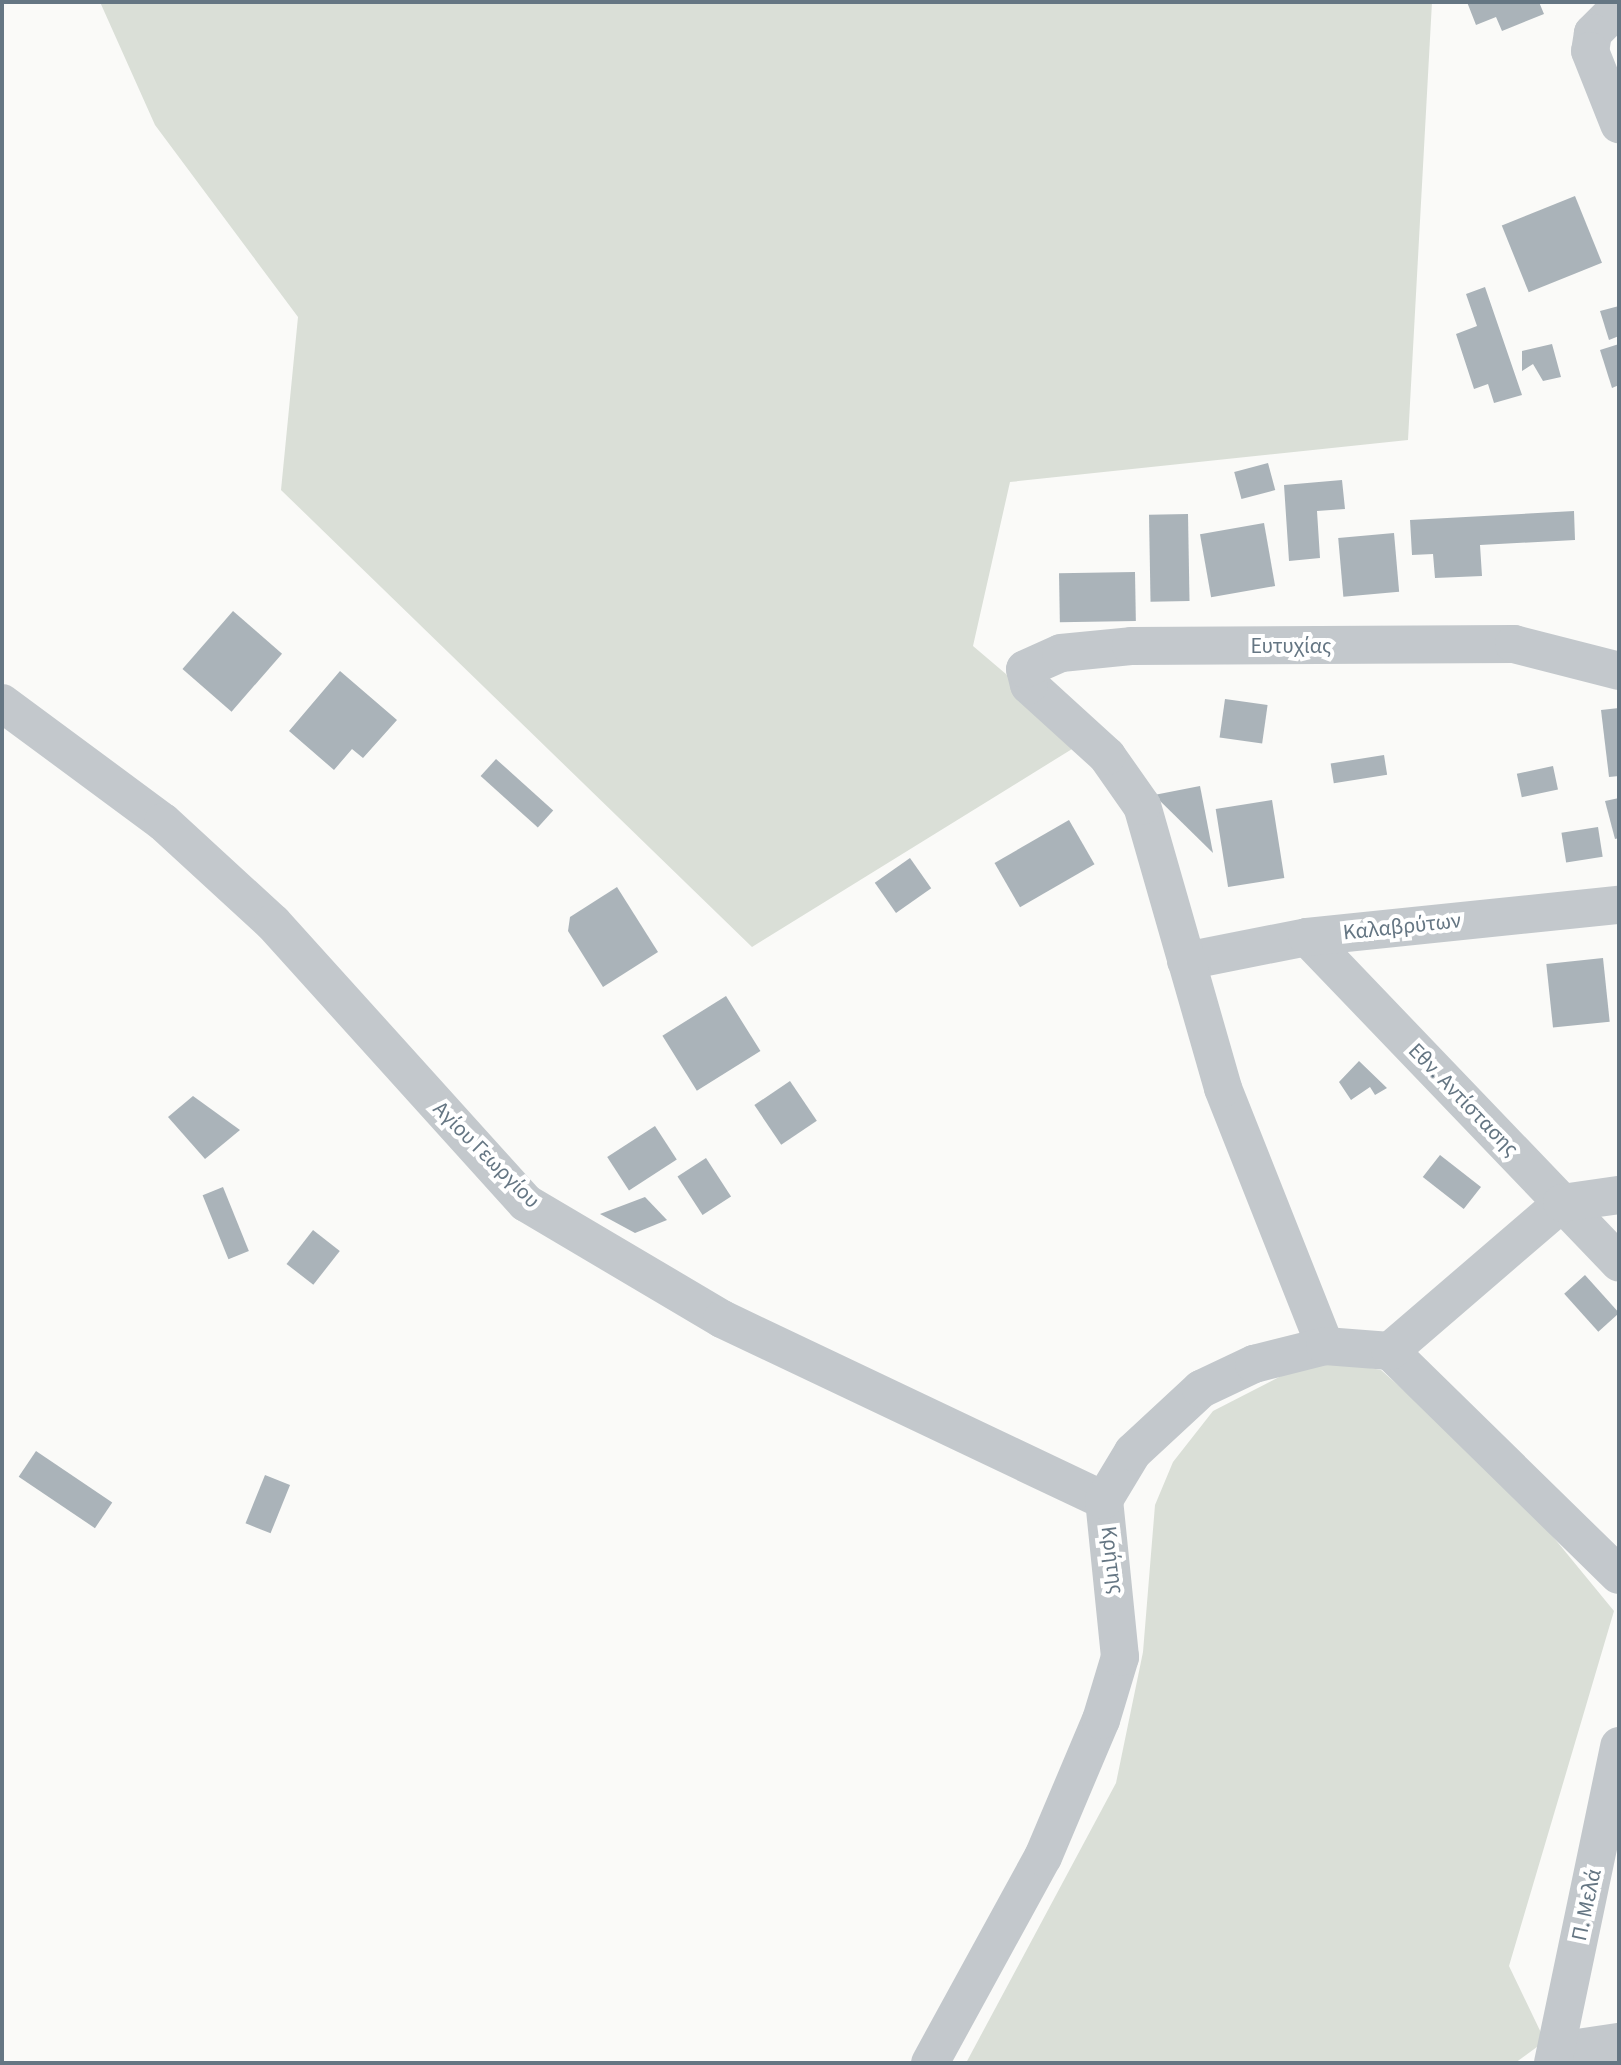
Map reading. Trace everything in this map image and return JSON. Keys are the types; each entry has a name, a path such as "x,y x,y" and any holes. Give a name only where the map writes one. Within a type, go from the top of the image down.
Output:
{"street":[{"path":"1619,7 1593,33 1590,51 1619,124"},
{"name":"Ευτυχίας","path":"1186,961 1142,806 1063,712 1029,685 1029,663 1131,646 1514,644 1619,671"},
{"name":"Αγίου Γεωργίου","path":"2,703 163,822 273,923 526,1203 722,1319 1104,1500"},
{"name":"Καλαβρύτων","path":"1186,961 1307,937 1619,905"},
{"name":"Εθν. Αντίστασης","path":"1307,937 1619,1262"},
{"path":"1186,961 1259,1193 1325,1346"},
{"path":"1619,1195 1562,1203 1390,1351 1619,1575"},
{"name":"Κρήτης","path":"930,2063 1043,1857 1101,1720 1120,1657 1104,1500 1133,1452 1201,1389 1254,1364 1325,1346 1390,1351"},
{"name":"Π. Μελά","path":"1555,2057 1617,1765"},
{"path":"1555,2057 1619,2042"}],"shaded area":[{"path":"100,2 1432,2 1408,440 1010,482 973,646 1085,741 752,947 281,490 298,317 155,125"},
{"path":"1316,1358 1381,1370 1513,1488 1614,1611 1509,1966 1545,2041 1515,2063 966,2063 1116,1783 1143,1652 1155,1505 1173,1462 1213,1411"}],"building":[{"path":"1467,2 1539,2 1544,14 1502,31 1496,17 1476,25"},
{"path":"1575,196 1602,263 1529,292 1502,226"},
{"path":"1485,287 1522,395 1494,403 1488,384 1474,389 1456,334 1477,326 1466,294"},
{"path":"1619,306 1619,336 1609,340 1600,311"},
{"path":"1552,344 1561,377 1543,381 1533,364 1522,371 1522,351"},
{"path":"1619,344 1619,385 1612,388 1600,350"},
{"path":"1268,463 1275,490 1241,499 1234,472"},
{"path":"1342,480 1345,509 1317,511 1320,558 1289,561 1284,485"},
{"path":"1574,511 1575,540 1480,545 1482,576 1435,578 1433,554 1412,555 1410,520"},
{"path":"1188,514 1190,601 1151,602 1149,515"},
{"path":"1264,523 1275,586 1211,597 1200,534"},
{"path":"1394,533 1399,592 1343,597 1338,538"},
{"path":"1135,572 1136,621 1060,622 1059,573"},
{"path":"233,611 282,654 232,712 182,669"},
{"path":"340,671 397,720 363,758 352,749 334,770 289,731"},
{"path":"1225,699 1268,705 1262,744 1220,738"},
{"path":"1619,708 1619,776 1609,777 1601,710"},
{"path":"1384,755 1387,775 1334,783 1331,763"},
{"path":"496,759 553,811 538,828 481,776"},
{"path":"1553,766 1558,789 1522,797 1517,774"},
{"path":"1200,786 1213,853 1154,795"},
{"path":"1619,798 1619,838 1615,839 1605,801"},
{"path":"1272,800 1284,878 1228,887 1216,809"},
{"path":"1069,820 1094,864 1020,907 995,863"},
{"path":"1598,827 1603,857 1566,862 1561,833"},
{"path":"910,858 931,888 896,913 875,883"},
{"path":"617,887 658,952 603,987 568,931 570,917"},
{"path":"1603,958 1610,1022 1553,1028 1546,964"},
{"path":"726,996 760,1051 697,1091 662,1036"},
{"path":"1359,1061 1387,1088 1375,1095 1370,1087 1351,1100 1339,1082"},
{"path":"790,1081 817,1121 781,1145 754,1105"},
{"path":"193,1096 240,1130 205,1159 168,1117"},
{"path":"655,1126 677,1160 629,1191 607,1157"},
{"path":"1440,1155 1481,1187 1464,1209 1423,1177"},
{"path":"706,1158 731,1197 703,1215 677,1177"},
{"path":"223,1187 249,1251 228,1259 203,1195"},
{"path":"645,1197 667,1220 635,1233 600,1214"},
{"path":"313,1230 340,1251 313,1285 287,1264"},
{"path":"1585,1275 1619,1313 1598,1332 1564,1294"},
{"path":"36,1451 112,1502 95,1528 19,1477"},
{"path":"265,1475 290,1485 271,1533 246,1523"}]}
